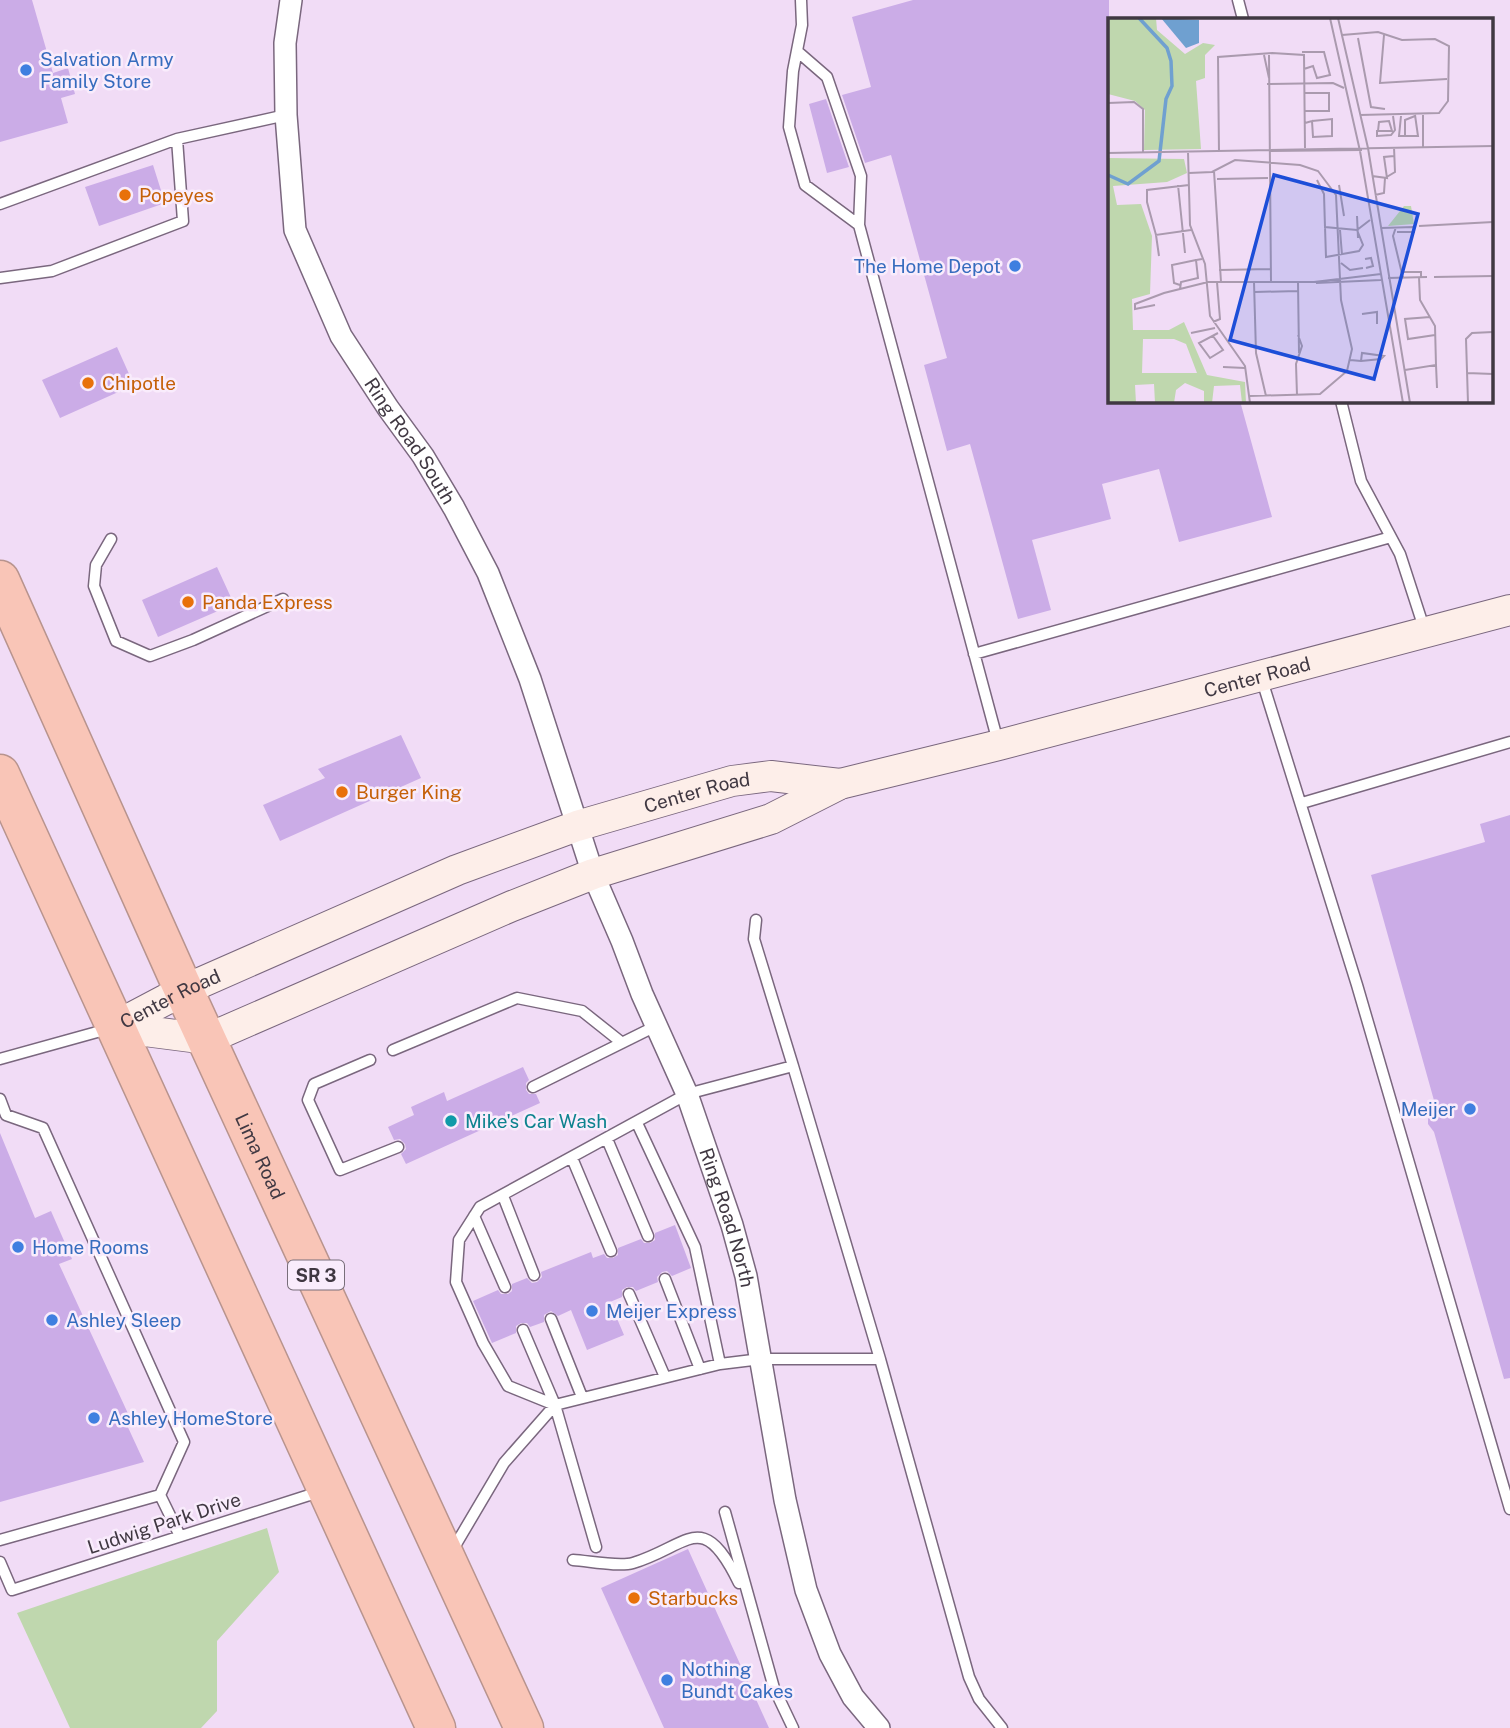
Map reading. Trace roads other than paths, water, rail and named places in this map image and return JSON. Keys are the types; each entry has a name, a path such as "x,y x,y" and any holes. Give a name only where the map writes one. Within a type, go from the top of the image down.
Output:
{"highway":[{"name":"Lima Road","path":"0,580 184,990 524,1728"},
{"path":"0,774 436,1728"}],"street":[{"name":"Ring Road South","path":"291,0 285,43 286,115 295,230 341,336 423,456 488,573 530,679 593,874"},
{"name":"Center Road","path":"114,1027 207,1039 512,906 593,874 771,819 840,784 1261,677 1510,610"},
{"name":"Center Road","path":"114,1027 184,990 457,870 577,826 732,781 771,776 840,784"},
{"name":"Ring Road North","path":"593,874 687,1094 746,1276 785,1500 806,1590 830,1654 853,1697 879,1728"}],"lane":[{"path":"801,0 802,26 793,71 789,127 805,186 859,225"},
{"path":"1238,0 1243,18"},
{"path":"797,51 827,77 861,176 859,225 999,745"},
{"path":"0,204 177,139 286,115"},
{"path":"0,278 52,271 183,221 177,139"},
{"path":"1340,402 1361,481 1400,554 1425,634"},
{"path":"974,654 1391,537"},
{"path":"111,539 96,565 94,586 116,641 150,656 193,640 283,599"},
{"path":"1261,677 1302,803 1505,1476 1510,1509"},
{"path":"1302,803 1510,742"},
{"path":"756,920 754,939 880,1359 969,1677 979,1699 1003,1728"},
{"path":"393,1050 517,998 582,1011 621,1042"},
{"path":"533,1087 656,1026"},
{"path":"0,1059 114,1027"},
{"path":"370,1060 314,1084 308,1100 341,1170 398,1147"},
{"path":"555,1405 508,1386 483,1343 456,1282 459,1240 480,1207 687,1094 793,1066"},
{"path":"0,1098 3,1116 43,1128 184,1442 160,1495 0,1540"},
{"path":"637,1123 695,1247 720,1364"},
{"path":"607,1139 648,1236"},
{"path":"572,1158 611,1251"},
{"path":"503,1196 534,1275"},
{"path":"474,1216 505,1287"},
{"path":"666,1279 700,1369"},
{"path":"629,1294 664,1377"},
{"path":"551,1319 582,1397"},
{"path":"523,1330 555,1405 596,1547"},
{"path":"447,1560 504,1463 555,1405 720,1364 761,1359 880,1359"},
{"name":"Ludwig Park Drive","path":"0,1562 12,1590 327,1489"},
{"path":"160,1495 180,1536"},
{"path":"725,1512 774,1688 793,1728"},
{"path":"573,1560 631,1564 688,1538 699,1537 718,1547 749,1604"}],"place":[{"name":"Salvation Army Family Store","path":"26,70"},
{"name":"Popeyes","path":"125,195"},
{"name":"The Home Depot","path":"1015,266"},
{"name":"Chipotle","path":"88,383"},
{"name":"Panda Express","path":"188,602"},
{"name":"Burger King","path":"342,792"},
{"name":"Meijer","path":"1470,1109"},
{"name":"Mike's Car Wash","path":"451,1121"},
{"name":"Home Rooms","path":"18,1247"},
{"name":"Meijer Express","path":"592,1311"},
{"name":"Ashley Sleep","path":"52,1320"},
{"name":"Ashley HomeStore","path":"94,1418"},
{"name":"Starbucks","path":"634,1598"},
{"name":"Nothing Bundt Cakes","path":"667,1680"}]}
